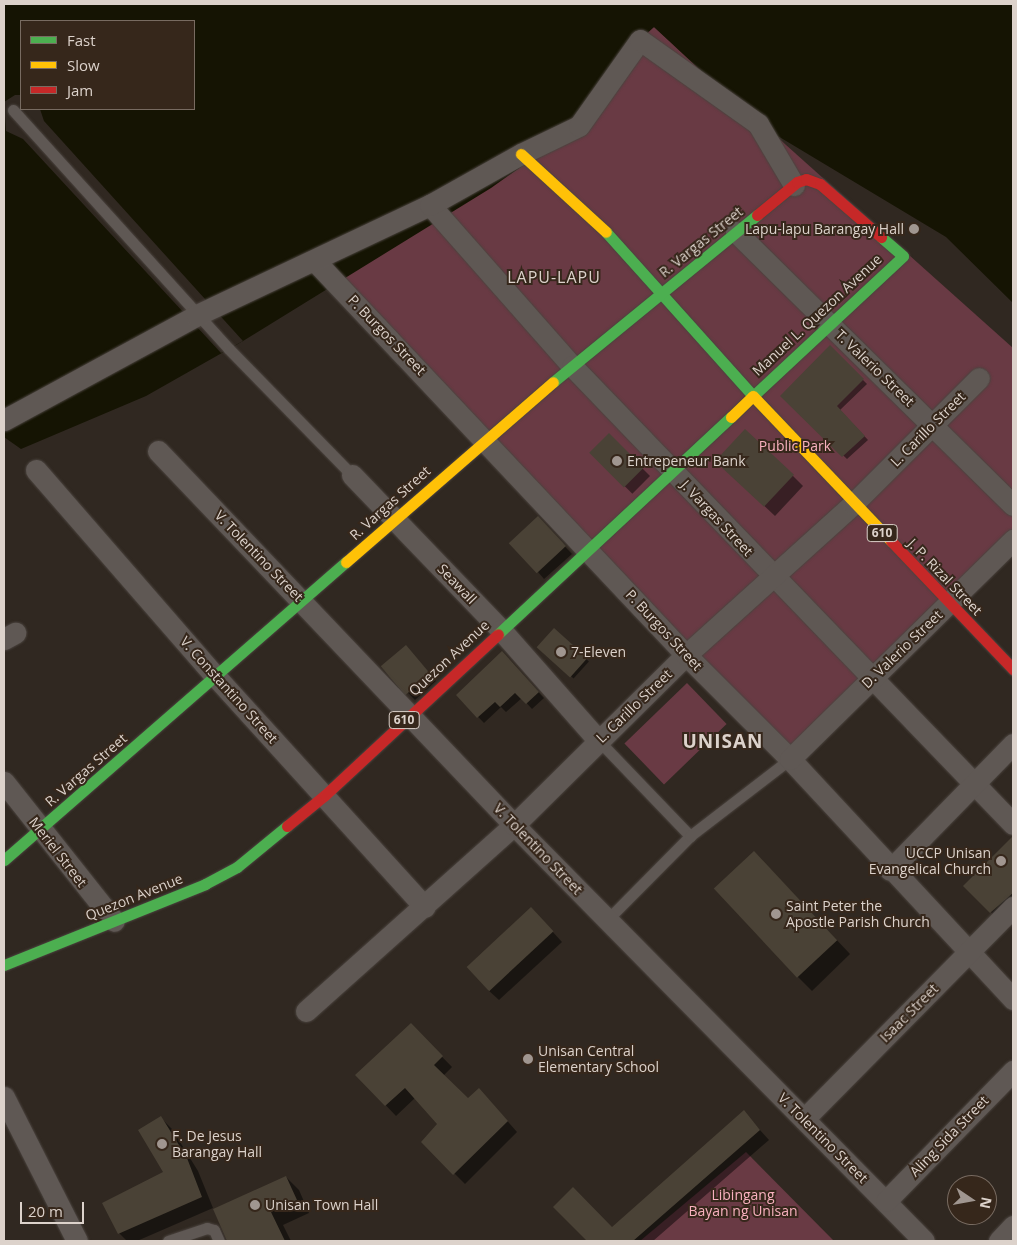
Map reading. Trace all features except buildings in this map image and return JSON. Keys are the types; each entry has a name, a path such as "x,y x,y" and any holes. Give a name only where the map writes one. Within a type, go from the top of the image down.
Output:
{"street":[{"path":"4,420 198,315 430,206 520,154 579,126 640,40 758,124 800,182"},
{"name":"J. P. Rizal Street","path":"520,154 591,216 853,504 1013,669"},
{"name":"R. Vargas Street","path":"4,860 304,602 485,438 736,232 800,182"},
{"name":"Manuel L. Quezon Avenue","path":"753,396 903,256 820,184 800,182"},
{"name":"J. Vargas Street","path":"430,206 572,366 674,471 771,576 1013,824"},
{"name":"T. Valerio Street","path":"736,232 933,424 1013,505"},
{"name":"P. Burgos Street","path":"315,261 590,549 686,655 790,759 968,954 1013,999"},
{"name":"L. Carillo Street","path":"306,1011 425,907 514,825 686,655 771,576 853,504 979,378"},
{"name":"Quezon Avenue","path":"4,965 222,876 325,795 753,396"},
{"name":"V. Tolentino Street","path":"158,451 304,602 514,825 924,1241"},
{"name":"V. Constantino Street","path":"36,470 217,678 425,907"},
{"name":"Seawall","path":"352,475 501,630 599,741"},
{"name":"D. Valerio Street","path":"790,759 1013,540"},
{"path":"890,870 972,782 1013,744"},
{"name":"Meriel Street","path":"4,782 114,921"},
{"name":"Isaac Street","path":"804,1119 1013,907"},
{"name":"Aling Sida Street","path":"886,1201 1013,1071"},
{"path":"5,1103 77,1241"},
{"path":"999,1241 1013,1226"}],"lane":[{"path":"13,110 198,315 352,475"},
{"path":"599,741 690,836"},
{"path":"607,920 690,836 790,759"},
{"path":"168,1241 207,1228 214,1230 219,1241"}],"green space":[{"name":"Public Park","path":"654,27 1013,348 1013,539 790,759 315,261"},
{"path":"687,683 727,724 664,784 624,743"},
{"name":"Libingang Bayan ng Unisan","path":"746,1152 834,1241 640,1241"}],"shaded area":[{"path":"4,4 1013,4 1013,303 946,237 758,124 654,27 640,40 579,126 491,188 243,341 146,396 21,449 4,437"}],"pier":[{"path":"15,95 20,95 20,110 40,110 44,121 243,341 221,353 23,139 6,131 4,102"}],"traffic: fast":[{"path":"553,382 757,215"},
{"path":"606,232 753,396 903,256 881,237"},
{"path":"498,634 731,417"},
{"path":"4,860 346,562"},
{"path":"4,965 205,884 237,867 287,826"}],"traffic: slow":[{"path":"521,154 606,232"},
{"path":"346,562 553,382"},
{"path":"731,417 753,396 891,541"}],"traffic: jam":[{"path":"757,215 797,182 806,179 820,184 881,237"},
{"path":"891,541 1013,669"},
{"path":"287,826 325,795 498,634"}],"place":[{"name":"Lapu-lapu Barangay Hall","path":"914,229"},
{"name":"Entrepeneur Bank","path":"617,461"},
{"name":"7-Eleven","path":"561,652"},
{"name":"UCCP Unisan Evangelical Church","path":"1001,861"},
{"name":"Saint Peter the Apostle Parish Church","path":"776,914"},
{"name":"Unisan Central Elementary School","path":"528,1059"},
{"name":"F. De Jesus Barangay Hall","path":"162,1144"},
{"name":"Unisan Town Hall","path":"255,1205"}],"district":[{"name":"LAPU-LAPU","path":"554,277"},
{"name":"UNISAN","path":"723,742"}]}
